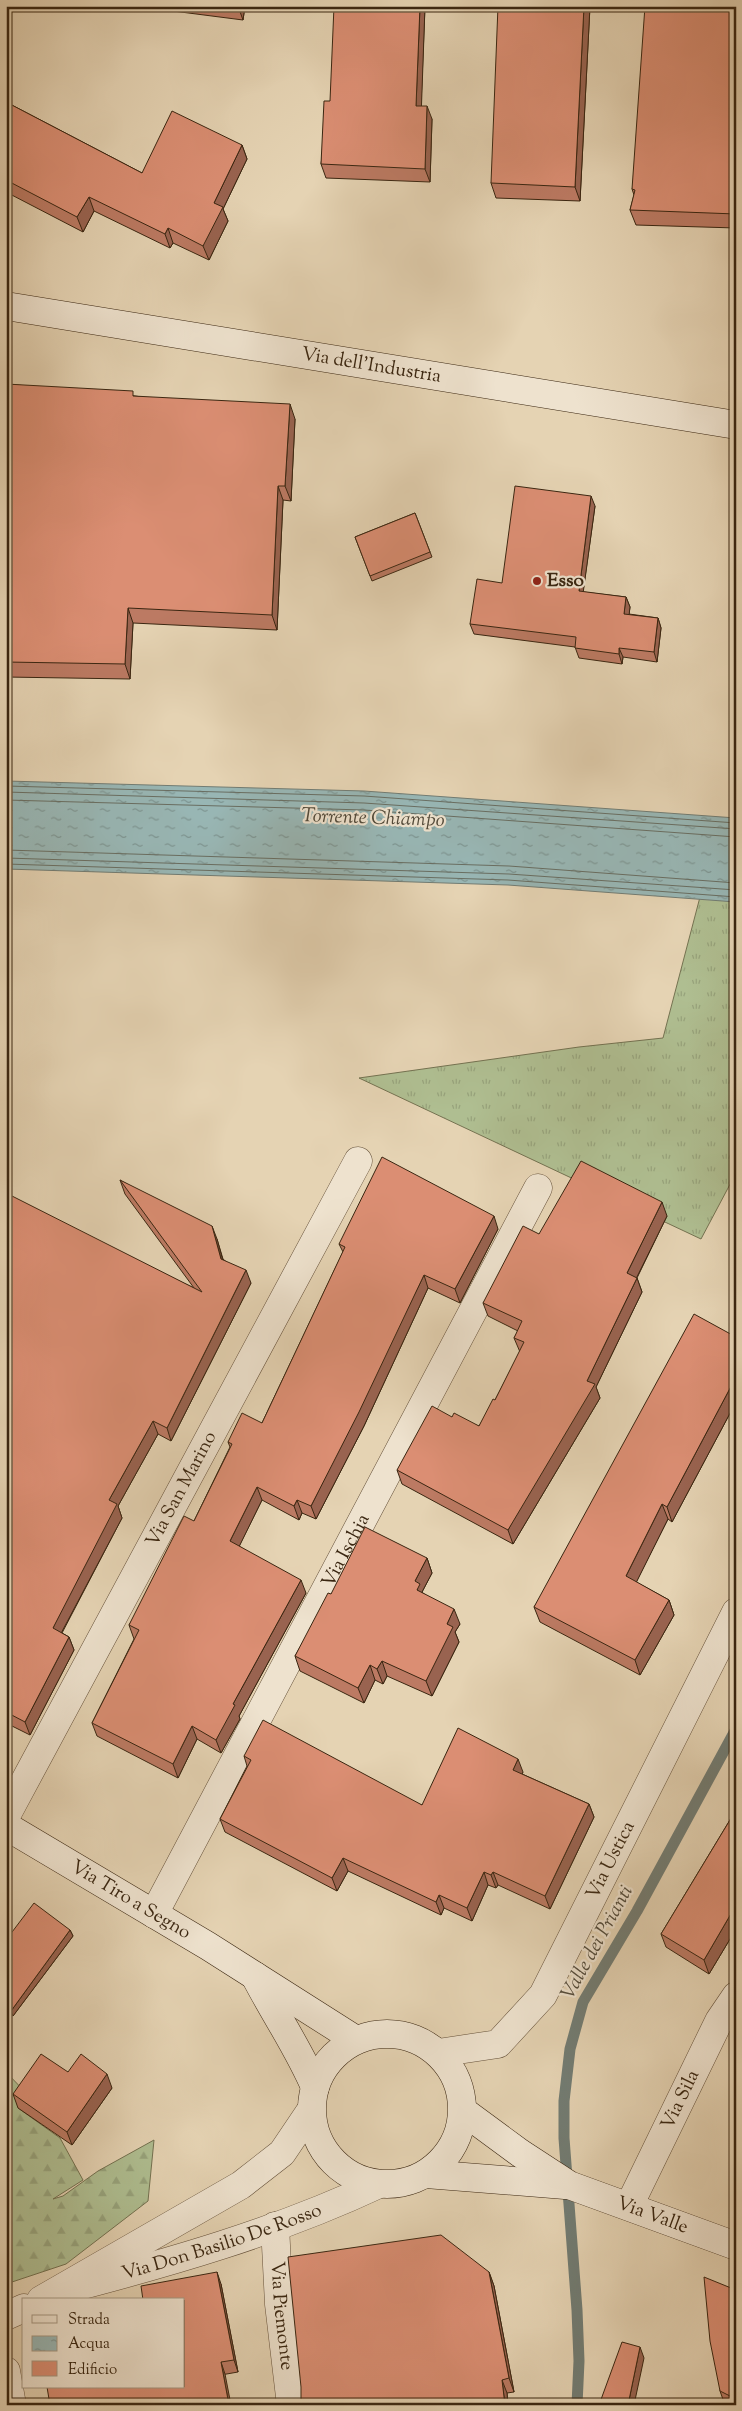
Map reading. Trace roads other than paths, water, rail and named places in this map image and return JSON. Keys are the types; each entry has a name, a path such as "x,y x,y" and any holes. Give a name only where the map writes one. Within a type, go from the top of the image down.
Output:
{"street":[{"name":"Via dell'Industria","path":"6,306 736,425"},
{"name":"Via San Marino","path":"6,1816 358,1161"},
{"name":"Via Ischia","path":"154,1914 538,1188"},
{"name":"Via Ustica","path":"438,2053 498,2044 543,1995 736,1612"},
{"name":"Via Tiro a Segno","path":"6,1826 254,1975 356,2040"},
{"path":"254,1975 278,2020 303,2059 313,2099"},
{"name":"Via Sila","path":"629,2206 719,2021 736,1996"},
{"name":"Via Valle","path":"377,2035 399,2035 420,2041 438,2053 451,2070 460,2090 463,2111 458,2136 445,2158 426,2174 403,2183 379,2184 358,2179 334,2162 324,2152 315,2132 313,2099 324,2068 338,2052 356,2040 377,2035"},
{"name":"Via Don Basilio De Rosso","path":"50,2295 241,2184 282,2153 313,2099"},
{"name":"Via Valle","path":"463,2111 520,2153 569,2185 736,2246"},
{"name":"Via Valle","path":"426,2174 569,2185"},
{"name":"Via Don Basilio De Rosso","path":"50,2295 157,2266 326,2209 379,2184"},
{"name":"Via Piemonte","path":"275,2226 279,2304 291,2405"},
{"path":"6,2316 22,2309"},
{"path":"6,2371 12,2405"}],"water":[{"name":"Torrente Chiampo","path":"6,781 364,791 736,818 736,902 508,885 6,869"}],"waterway":[{"name":"Valle dei Prianti","path":"577,2405 579,2361 577,2310 564,2138 564,2101 570,2049 583,2002 637,1911 736,1729"}],"place":[{"name":"Esso","path":"537,581"}]}
